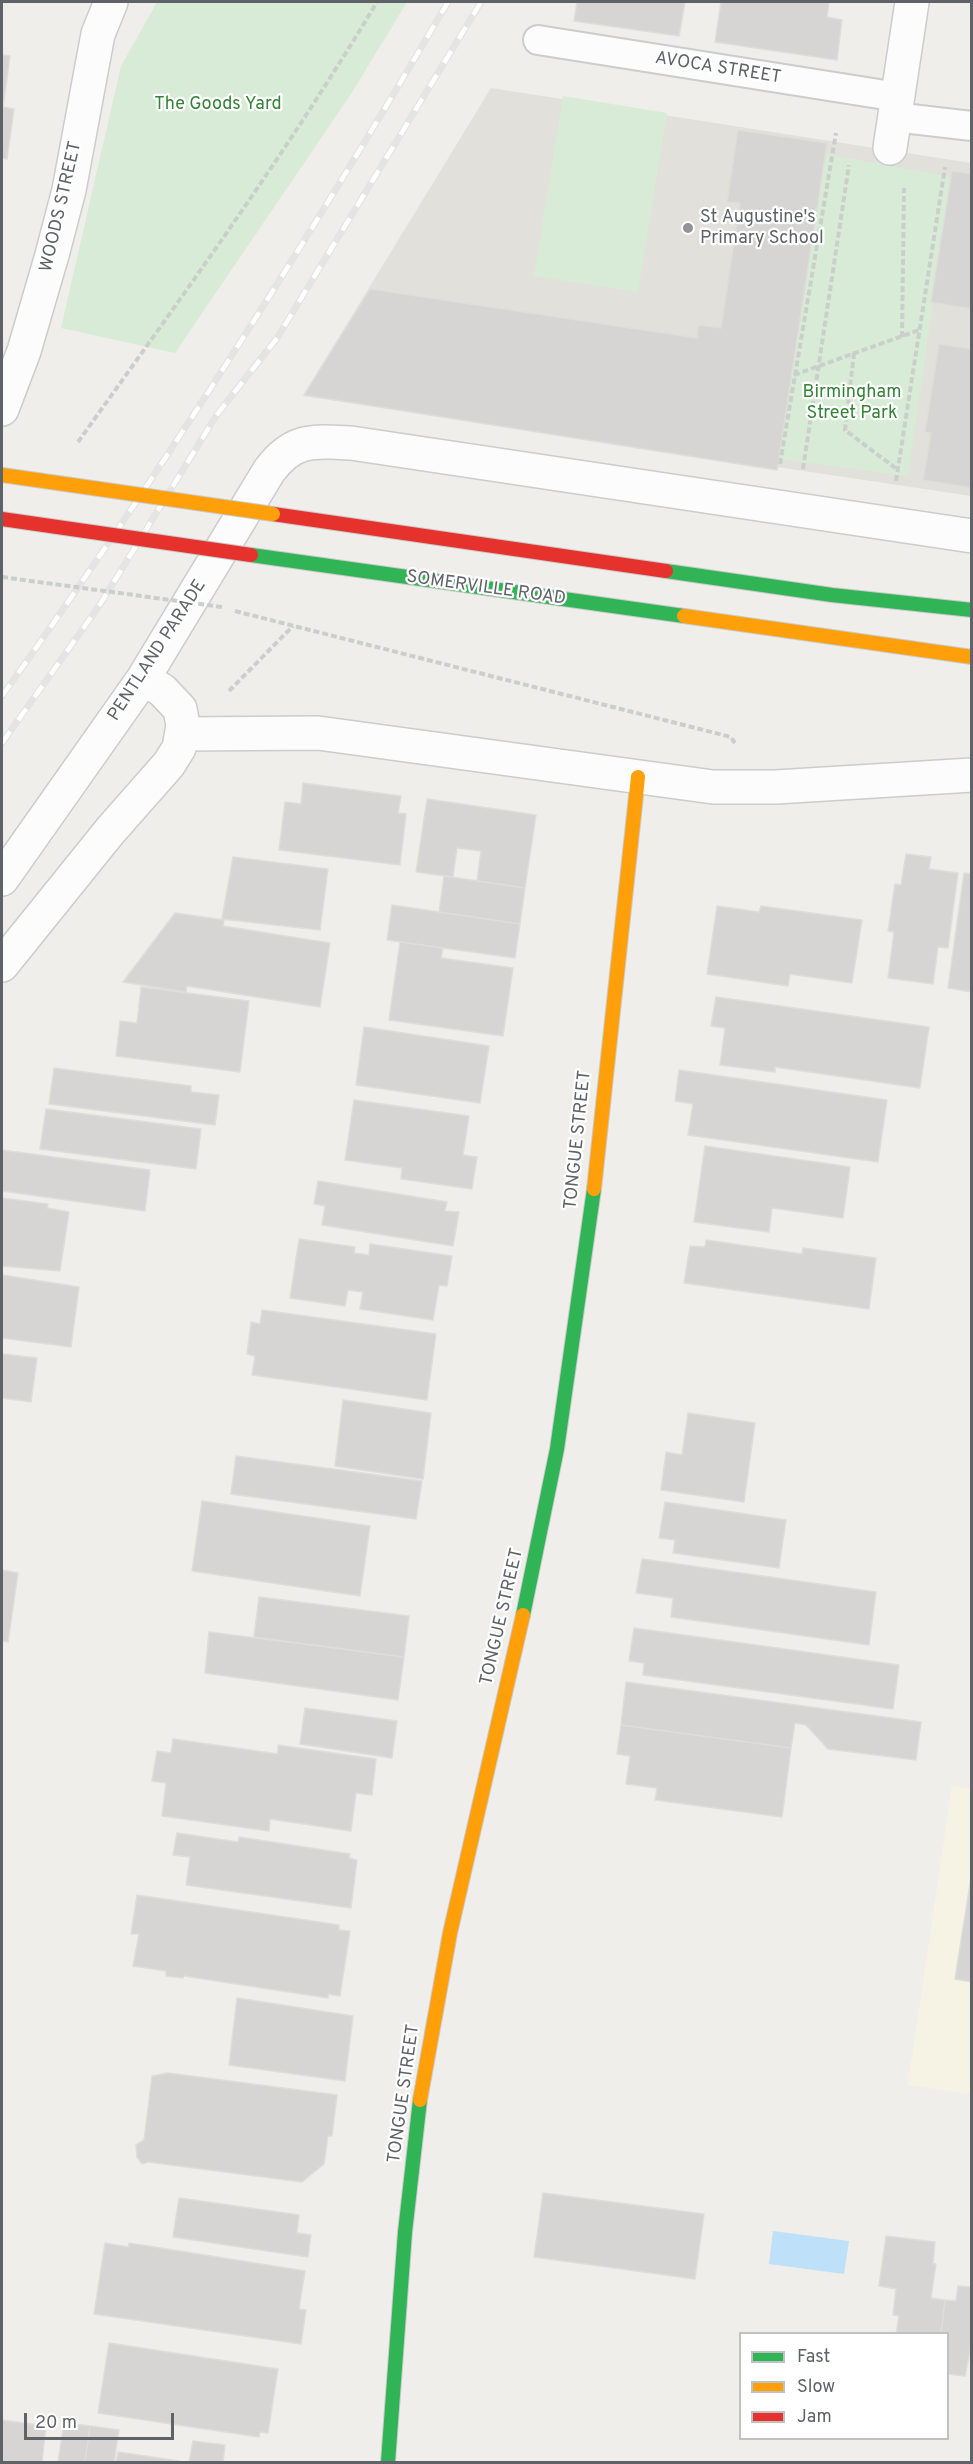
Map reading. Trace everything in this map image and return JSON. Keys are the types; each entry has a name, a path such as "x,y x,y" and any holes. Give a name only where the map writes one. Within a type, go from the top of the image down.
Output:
{"main road":[{"path":"2,475 832,595 972,610"},
{"name":"SOMERVILLE ROAD","path":"2,519 972,657"},
{"name":"TONGUE STREET","path":"388,2463 409,2193 434,2018 475,1812 532,1579 557,1445 586,1241 638,777"}],"street":[{"name":"WOODS STREET","path":"2,408 11,361 69,190 88,78 98,34 111,2"},
{"path":"894,121 912,2"},
{"name":"PENTLAND PARADE","path":"2,879 143,679 276,462 284,453 299,445 322,441 351,443 796,511"},
{"path":"796,511 972,536"},
{"path":"2,964 110,831 169,764 183,734 180,710 162,690 143,679"},
{"path":"183,734 318,733 694,785 752,788 972,775"}],"lane":[{"name":"AVOCA STREET","path":"538,40 894,121 972,126"}],"path":[{"path":"77,443 231,229 335,73 377,2"},
{"path":"796,511 851,153 894,121"},
{"path":"780,466 836,134"},
{"path":"896,482 945,167"},
{"path":"902,337 904,186"},
{"path":"794,375 920,330"},
{"path":"854,353 845,430 898,470"},
{"path":"2,577 222,607 731,737 752,788"},
{"path":"228,691 293,626"}],"shaded area":[{"name":"St Augustine's Primary School","path":"491,88 971,163 971,496 303,396"},
{"path":"952,1786 971,1789 971,2094 908,2085"}],"green space":[{"name":"The Goods Yard","path":"157,2 407,2 351,94 175,353 61,328 121,66"},
{"path":"563,96 667,113 638,292 534,276"},
{"name":"Birmingham Street Park","path":"825,154 951,177 908,476 779,459"}],"water":[{"path":"773,2231 849,2241 844,2274 769,2264"}],"building":[{"path":"577,2 685,2 679,36 574,21"},
{"path":"721,2 829,2 827,17 842,20 837,60 715,42"},
{"path":"2,55 10,56 3,107 14,109 7,159 2,158"},
{"path":"738,130 827,143 777,470 304,395 370,289 697,338 698,325 721,328 740,203 727,202"},
{"path":"952,171 972,174 972,309 931,302"},
{"path":"939,344 972,349 972,488 923,480 931,433 925,432"},
{"path":"303,783 401,796 398,813 406,814 400,865 279,850 285,802 301,804"},
{"path":"427,799 536,815 525,888 477,881 481,851 457,848 453,877 416,872"},
{"path":"906,854 931,857 929,869 958,873 948,948 938,947 933,984 888,978 894,932 888,931 895,884 901,885"},
{"path":"233,857 328,869 320,930 222,919"},
{"path":"964,873 972,874 972,992 948,988"},
{"path":"444,876 525,888 520,924 439,912"},
{"path":"392,905 520,924 515,958 387,940"},
{"path":"717,906 759,912 761,906 862,920 852,983 790,974 788,986 707,974"},
{"path":"175,913 224,920 223,926 330,943 320,1007 187,986 186,992 123,982"},
{"path":"400,942 443,948 441,958 513,968 503,1036 389,1020"},
{"path":"141,987 249,1001 240,1072 116,1056 120,1021 137,1023"},
{"path":"716,997 929,1027 920,1088 775,1067 775,1072 720,1065 725,1028 711,1026"},
{"path":"364,1027 489,1046 480,1103 356,1085"},
{"path":"54,1068 191,1086 191,1092 219,1095 215,1125 49,1104"},
{"path":"679,1070 887,1100 878,1162 688,1135 693,1104 675,1101"},
{"path":"354,1100 469,1116 463,1155 477,1157 472,1189 401,1179 402,1168 345,1160"},
{"path":"46,1109 201,1129 196,1169 40,1149"},
{"path":"705,1146 850,1167 843,1218 772,1208 769,1232 694,1222"},
{"path":"2,1150 150,1170 145,1211 2,1191"},
{"path":"318,1181 447,1202 445,1211 459,1212 453,1246 322,1225 325,1206 314,1204"},
{"path":"2,1198 48,1204 47,1208 69,1212 60,1271 2,1266"},
{"path":"299,1239 355,1247 354,1253 369,1255 370,1244 452,1256 447,1286 439,1285 433,1320 360,1309 363,1292 348,1290 345,1306 290,1298"},
{"path":"706,1240 802,1254 803,1248 876,1258 869,1309 684,1283 690,1246 705,1247"},
{"path":"2,1275 79,1287 71,1347 2,1338"},
{"path":"262,1310 436,1334 427,1400 252,1375 255,1356 247,1354 251,1322 260,1324"},
{"path":"2,1354 37,1358 31,1402 2,1398"},
{"path":"343,1400 431,1413 423,1479 335,1466"},
{"path":"688,1413 755,1423 744,1502 661,1490 666,1452 682,1455"},
{"path":"236,1456 422,1481 416,1519 231,1494"},
{"path":"202,1501 370,1526 360,1596 192,1571"},
{"path":"665,1502 786,1520 779,1568 673,1553 675,1540 659,1538"},
{"path":"642,1559 876,1592 869,1645 671,1617 673,1598 636,1593"},
{"path":"2,1570 18,1573 8,1642 2,1641"},
{"path":"259,1597 409,1616 404,1657 254,1637"},
{"path":"634,1628 899,1665 893,1709 643,1675 644,1663 629,1661"},
{"path":"209,1632 404,1657 398,1700 205,1673"},
{"path":"626,1682 921,1722 916,1760 828,1749 806,1725 795,1723 791,1748 621,1725"},
{"path":"305,1708 397,1721 392,1758 300,1744"},
{"path":"621,1725 791,1748 782,1817 655,1800 657,1788 626,1784 630,1756 617,1754"},
{"path":"173,1739 278,1754 278,1745 376,1759 372,1795 356,1793 351,1831 270,1819 269,1831 162,1816 166,1783 152,1781 157,1751 171,1753"},
{"path":"177,1833 238,1842 239,1837 350,1854 349,1858 357,1860 351,1908 186,1885 190,1857 173,1855"},
{"path":"972,1871 972,1982 955,1979"},
{"path":"137,1895 339,1925 339,1930 350,1931 340,1996 328,1994 328,1998 184,1976 183,1978 166,1976 166,1971 133,1966 139,1934 131,1934"},
{"path":"237,1998 353,2016 345,2081 229,2065"},
{"path":"168,2073 337,2095 332,2136 328,2136 324,2164 302,2182 148,2162 142,2164 137,2157 136,2145 144,2140 152,2076"},
{"path":"543,2193 704,2214 695,2279 534,2257"},
{"path":"179,2198 299,2215 297,2233 311,2235 308,2257 173,2237"},
{"path":"886,2236 935,2242 933,2264 936,2264 931,2298 945,2300 941,2332 896,2332 899,2316 893,2315 896,2289 879,2286"},
{"path":"105,2243 128,2247 129,2243 305,2271 299,2309 306,2310 301,2344 94,2314"},
{"path":"972,2281 972,2340 965,2376 949,2374 949,2332 941,2332 945,2300 956,2301 958,2286 971,2287"},
{"path":"109,2343 278,2369 268,2433 260,2432 259,2437 98,2413"},
{"path":"2,2420 46,2426 42,2462 2,2462"},
{"path":"64,2423 90,2426 85,2462 58,2462"},
{"path":"90,2426 119,2430 114,2462 85,2462"},
{"path":"193,2441 225,2445 223,2462 189,2462"},
{"path":"118,2452 179,2461 179,2462 116,2462"}],"railway":[{"path":"2,696 120,526 233,354 342,179 448,2"},
{"path":"2,743 99,606 216,416 277,338 481,2"}],"traffic: fast":[{"path":"251,555 684,616"},
{"path":"666,571 832,595 972,610"},
{"path":"523,1615 557,1449 594,1189"},
{"path":"388,2462 405,2232 420,2100"}],"traffic: slow":[{"path":"2,475 273,514"},
{"path":"684,616 972,657"},
{"path":"594,1189 638,777"},
{"path":"420,2100 450,1933 523,1615"}],"traffic: jam":[{"path":"273,514 666,571"},
{"path":"2,519 251,555"}],"place":[{"name":"St Augustine's Primary School","path":"688,228"}]}
